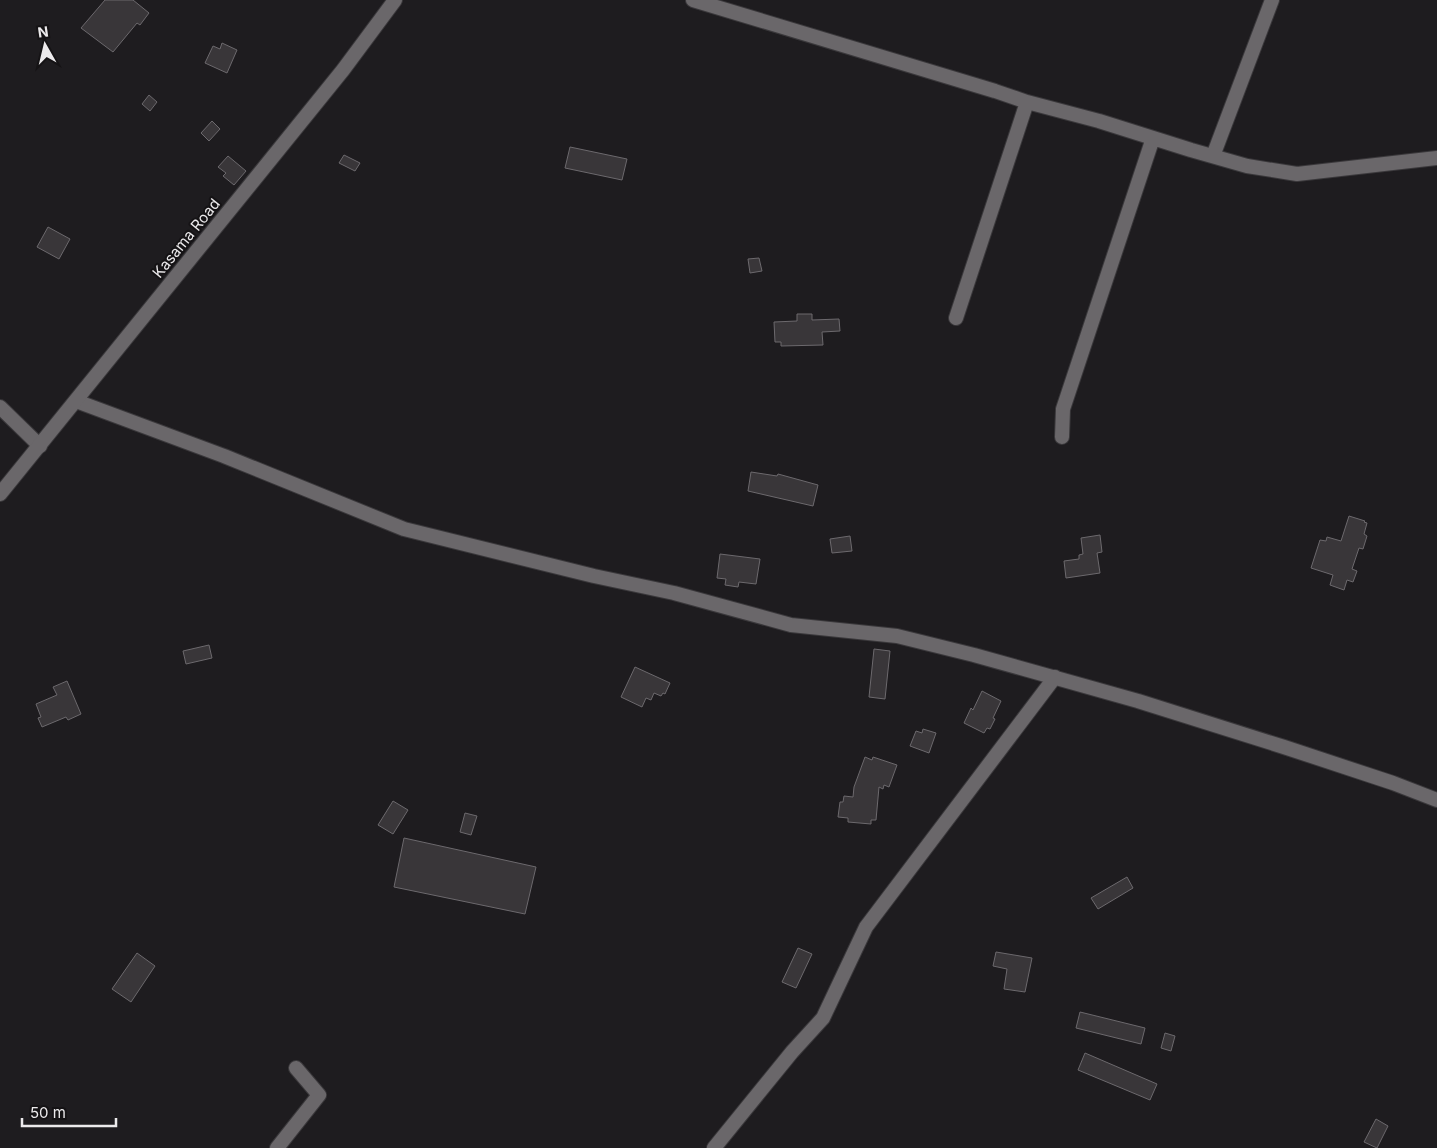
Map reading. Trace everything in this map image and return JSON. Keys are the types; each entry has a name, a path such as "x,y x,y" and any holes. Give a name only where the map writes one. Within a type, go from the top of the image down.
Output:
{"street":[{"name":"Kasama Road","path":"0,494 343,70 395,0"},
{"path":"693,0 787,27 1027,102 1099,121 1247,166 1296,174 1437,158"},
{"path":"1213,156 1272,0"},
{"path":"956,318 1027,102"},
{"path":"1062,436 1063,409 1153,138"},
{"path":"76,401 224,456 404,530 594,576 674,593 791,625 897,636 974,655 1138,701 1393,783 1437,800"},
{"path":"0,407 40,446"},
{"path":"714,1148 792,1052 823,1018 866,927 1055,677"},
{"path":"277,1148 319,1095 296,1068"}],"building":[{"path":"105,0 133,0 149,13 140,25 137,23 113,52 81,28"},
{"path":"222,43 237,50 227,73 205,63 213,46 220,49"},
{"path":"149,95 157,102 150,111 142,104"},
{"path":"212,121 220,129 209,141 201,133"},
{"path":"570,147 627,159 622,180 565,168"},
{"path":"344,155 360,163 355,171 339,163"},
{"path":"228,156 246,171 234,185 223,176 226,173 218,167"},
{"path":"48,227 70,239 59,259 37,247"},
{"path":"759,258 762,271 750,273 748,259"},
{"path":"797,314 812,314 812,320 839,319 840,331 822,332 823,345 781,346 781,342 775,342 774,322 797,321"},
{"path":"751,472 777,476 778,474 818,485 813,506 748,491"},
{"path":"1349,516 1367,523 1364,534 1367,536 1363,549 1359,548 1352,569 1357,571 1353,582 1347,580 1344,590 1330,585 1333,575 1311,568 1320,540 1326,541 1327,537 1341,541"},
{"path":"1100,535 1102,552 1097,553 1100,573 1066,578 1064,561 1079,559 1079,555 1083,554 1081,538"},
{"path":"850,536 852,551 832,553 830,539"},
{"path":"720,554 760,559 756,584 739,582 738,587 725,585 726,579 717,578"},
{"path":"209,645 212,658 186,664 183,651"},
{"path":"874,649 890,651 885,699 869,697"},
{"path":"635,667 670,683 665,694 663,693 661,696 654,693 651,700 646,698 642,707 621,697"},
{"path":"67,681 81,714 68,720 66,717 42,727 38,718 41,717 36,704 57,695 53,687"},
{"path":"982,691 1001,701 990,729 987,728 984,733 964,723"},
{"path":"923,729 936,733 929,753 910,746 916,731 922,733"},
{"path":"865,757 872,760 873,757 897,765 889,787 884,785 883,789 879,787 876,820 871,820 871,824 848,822 848,818 838,817 840,802 843,802 844,796 853,797 854,787"},
{"path":"393,801 408,810 393,834 378,825"},
{"path":"465,813 477,816 471,835 460,832"},
{"path":"404,838 536,867 525,914 394,887"},
{"path":"1127,877 1133,888 1098,909 1091,898"},
{"path":"798,948 812,954 796,988 782,982"},
{"path":"996,952 1032,958 1025,992 1004,989 1007,969 993,966"},
{"path":"137,953 155,966 131,1002 112,989"},
{"path":"1080,1012 1145,1028 1141,1044 1076,1028"},
{"path":"1165,1033 1175,1036 1171,1051 1161,1048"},
{"path":"1085,1053 1157,1084 1150,1100 1078,1070"},
{"path":"1376,1119 1388,1126 1377,1148 1364,1142"}]}
